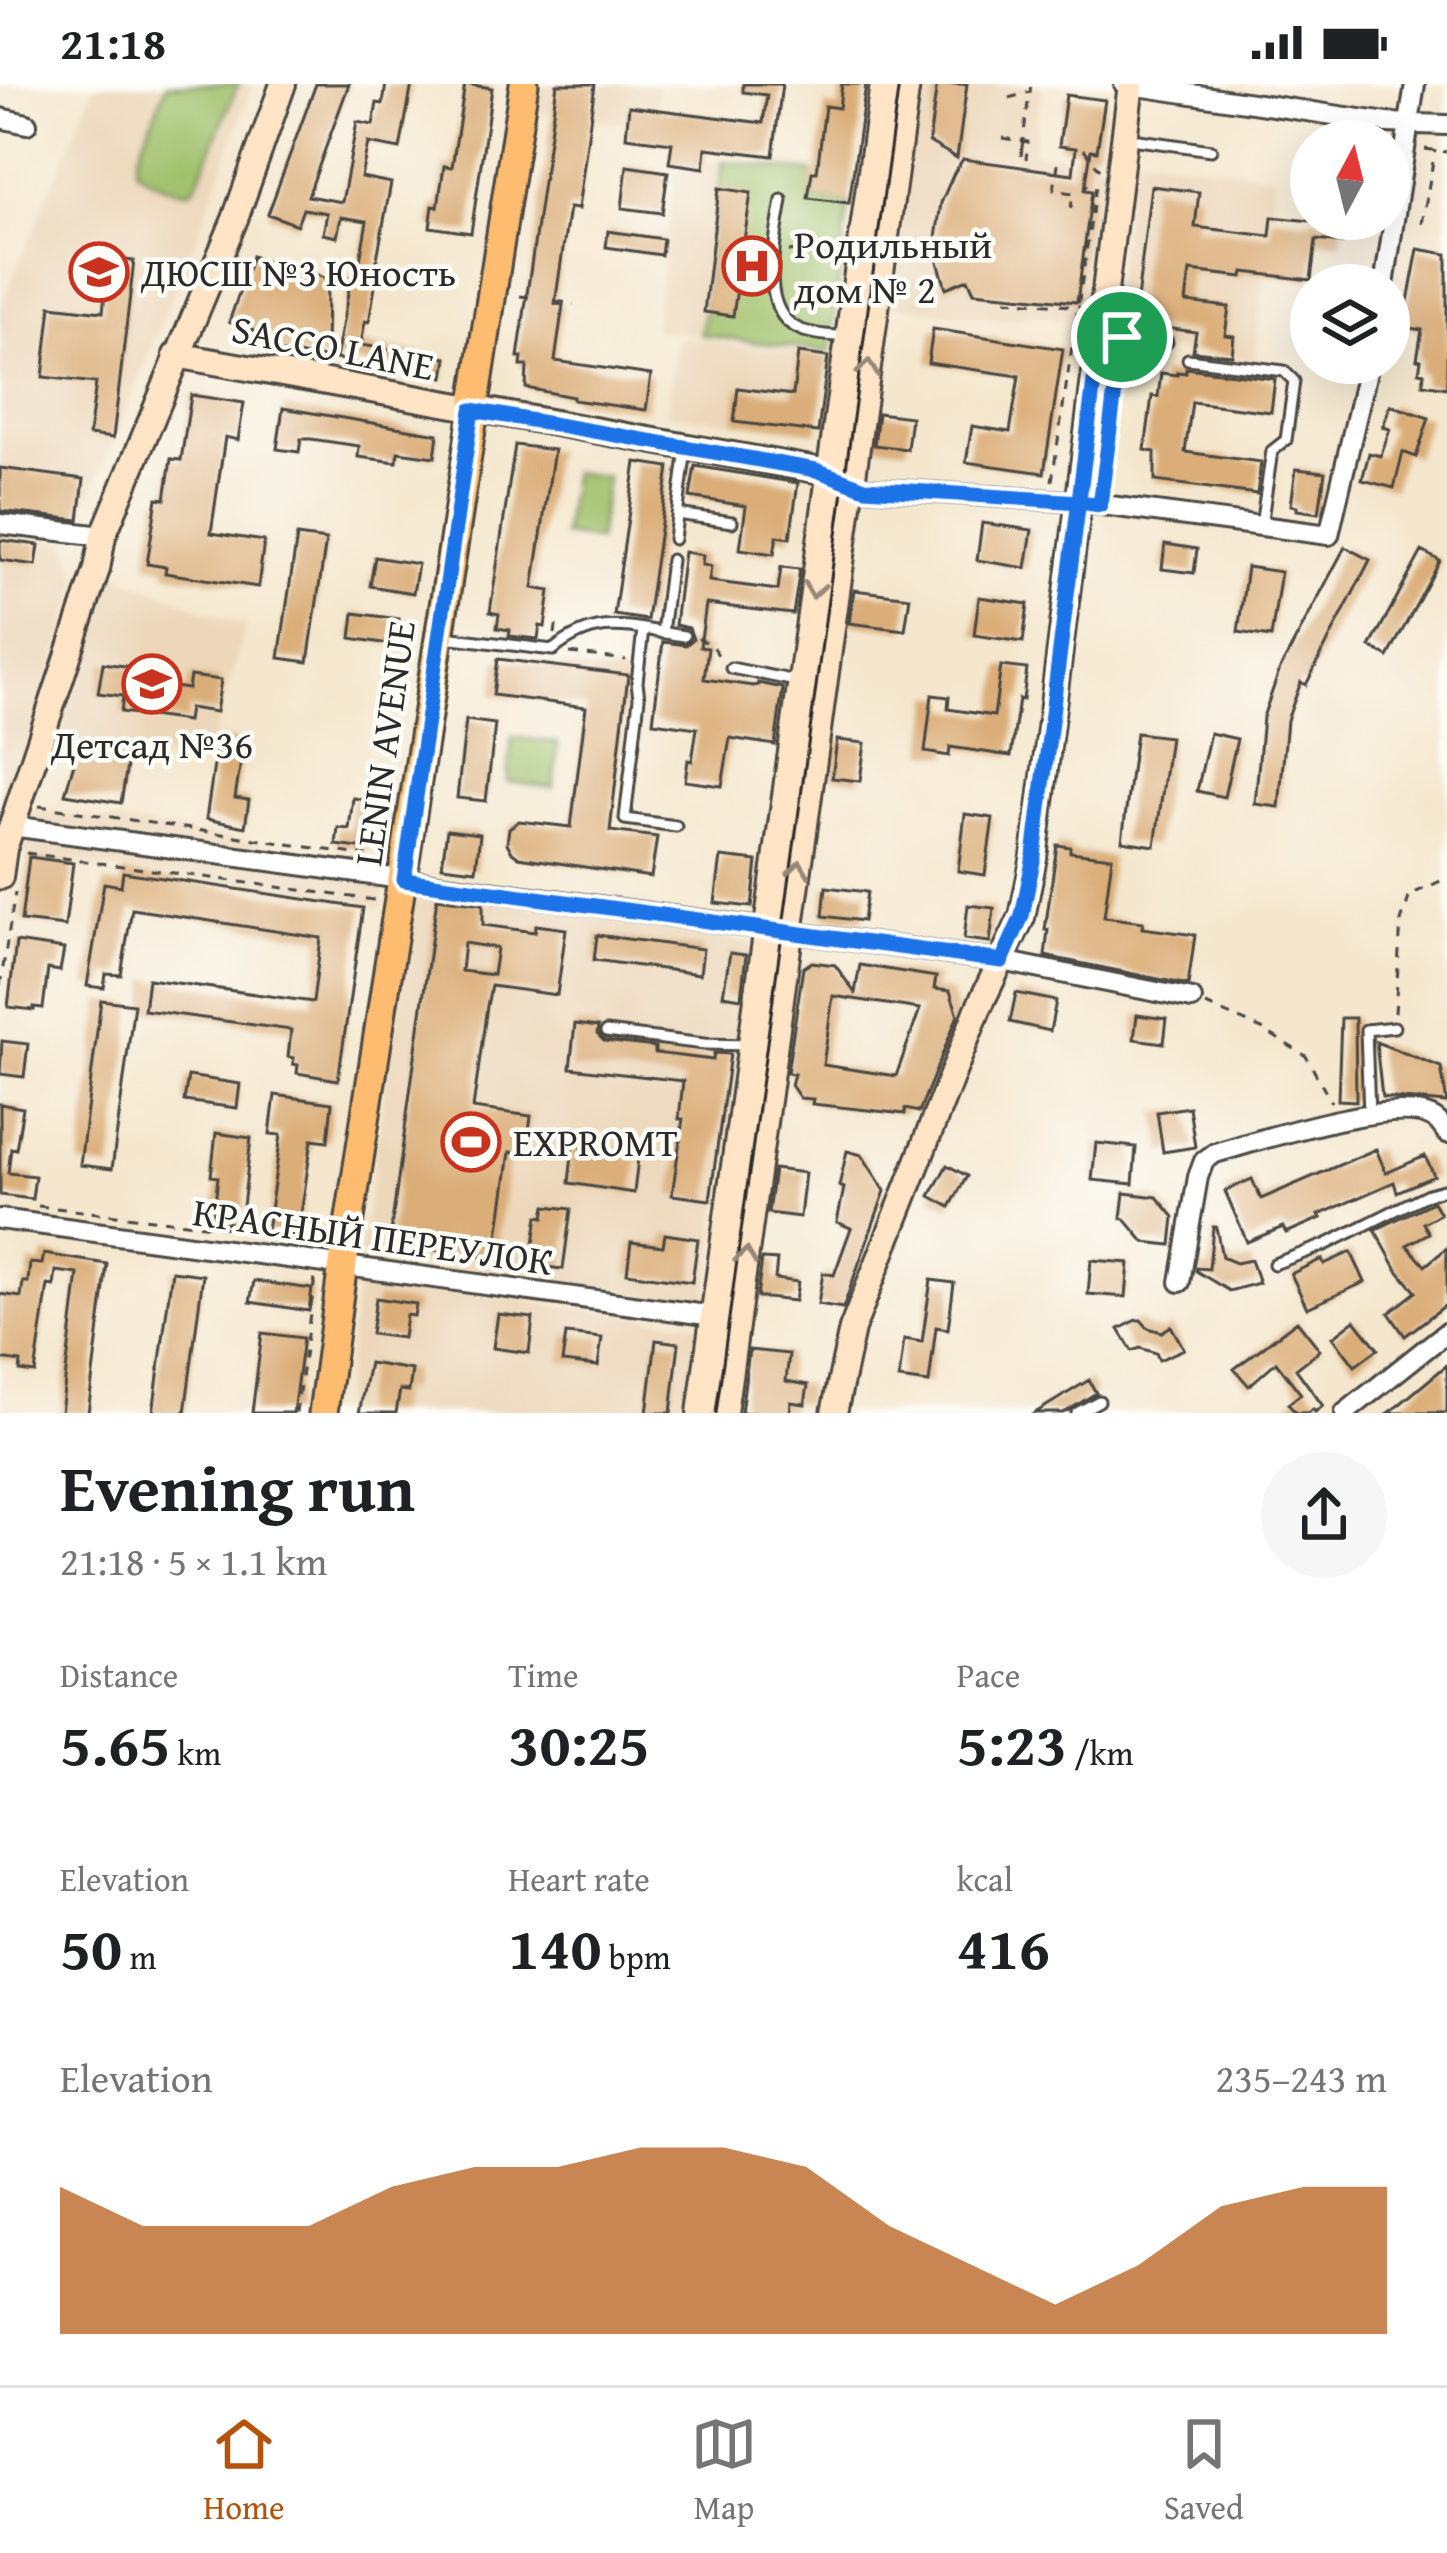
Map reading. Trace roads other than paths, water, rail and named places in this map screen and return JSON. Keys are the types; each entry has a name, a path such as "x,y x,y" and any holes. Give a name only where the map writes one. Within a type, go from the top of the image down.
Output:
{"main road":[{"name":"LENIN AVENUE","path":"323,1413 338,1251 404,880 524,84"}],"street":[{"path":"8,883 4,849 97,569 103,536 235,219 283,84"},
{"path":"724,1413 726,1317 751,1045 779,930 801,681 841,479 849,338 883,84"},
{"path":"700,1413 726,1317 841,479 907,84"},
{"path":"834,1413 852,1329 978,1009 1022,916 1090,504 1111,335 1129,84 1367,120"},
{"path":"1408,120 1415,84"},
{"path":"0,118 27,124"},
{"path":"1410,122 1447,125"},
{"name":"SACCO LANE","path":"176,355 686,447 865,488 1090,504 1329,536 1364,384"},
{"path":"0,524 103,536"},
{"path":"12,826 1002,961 1192,999"},
{"path":"1180,1282 1198,1177 1204,1161 1215,1153 1340,1119 1400,1110 1434,1118 1447,1133"},
{"name":"КРАСНЫЙ ПЕРЕУЛОК","path":"0,1220 338,1251 726,1317"},
{"path":"1346,1413 1447,1332"}],"lane":[{"path":"1124,138 1211,150"},
{"path":"782,200 774,300 782,316 802,331 849,338"},
{"path":"1111,335 1167,342"},
{"path":"1188,359 1284,371 1294,381 1286,440 1272,451 1261,526"},
{"path":"674,539 686,447"},
{"path":"677,514 732,522"},
{"path":"662,633 671,560"},
{"path":"439,636 553,650 594,626 684,636"},
{"path":"643,630 625,819 676,826"},
{"path":"731,668 801,681"},
{"path":"1369,1115 1366,1030 1394,1027"},
{"path":"606,1032 751,1045"},
{"path":"1274,1264 1447,1189"},
{"path":"1077,1413 1099,1400"}],"tram line":[{"path":"716,1413 899,84"}],"place":[{"name":"Родильный дом № 2","path":"752,266"},
{"name":"ДЮСШ №3 Юность","path":"99,272"},
{"name":"Детсад №36","path":"152,684"},
{"name":"EXPROMT","path":"471,1142"}]}
